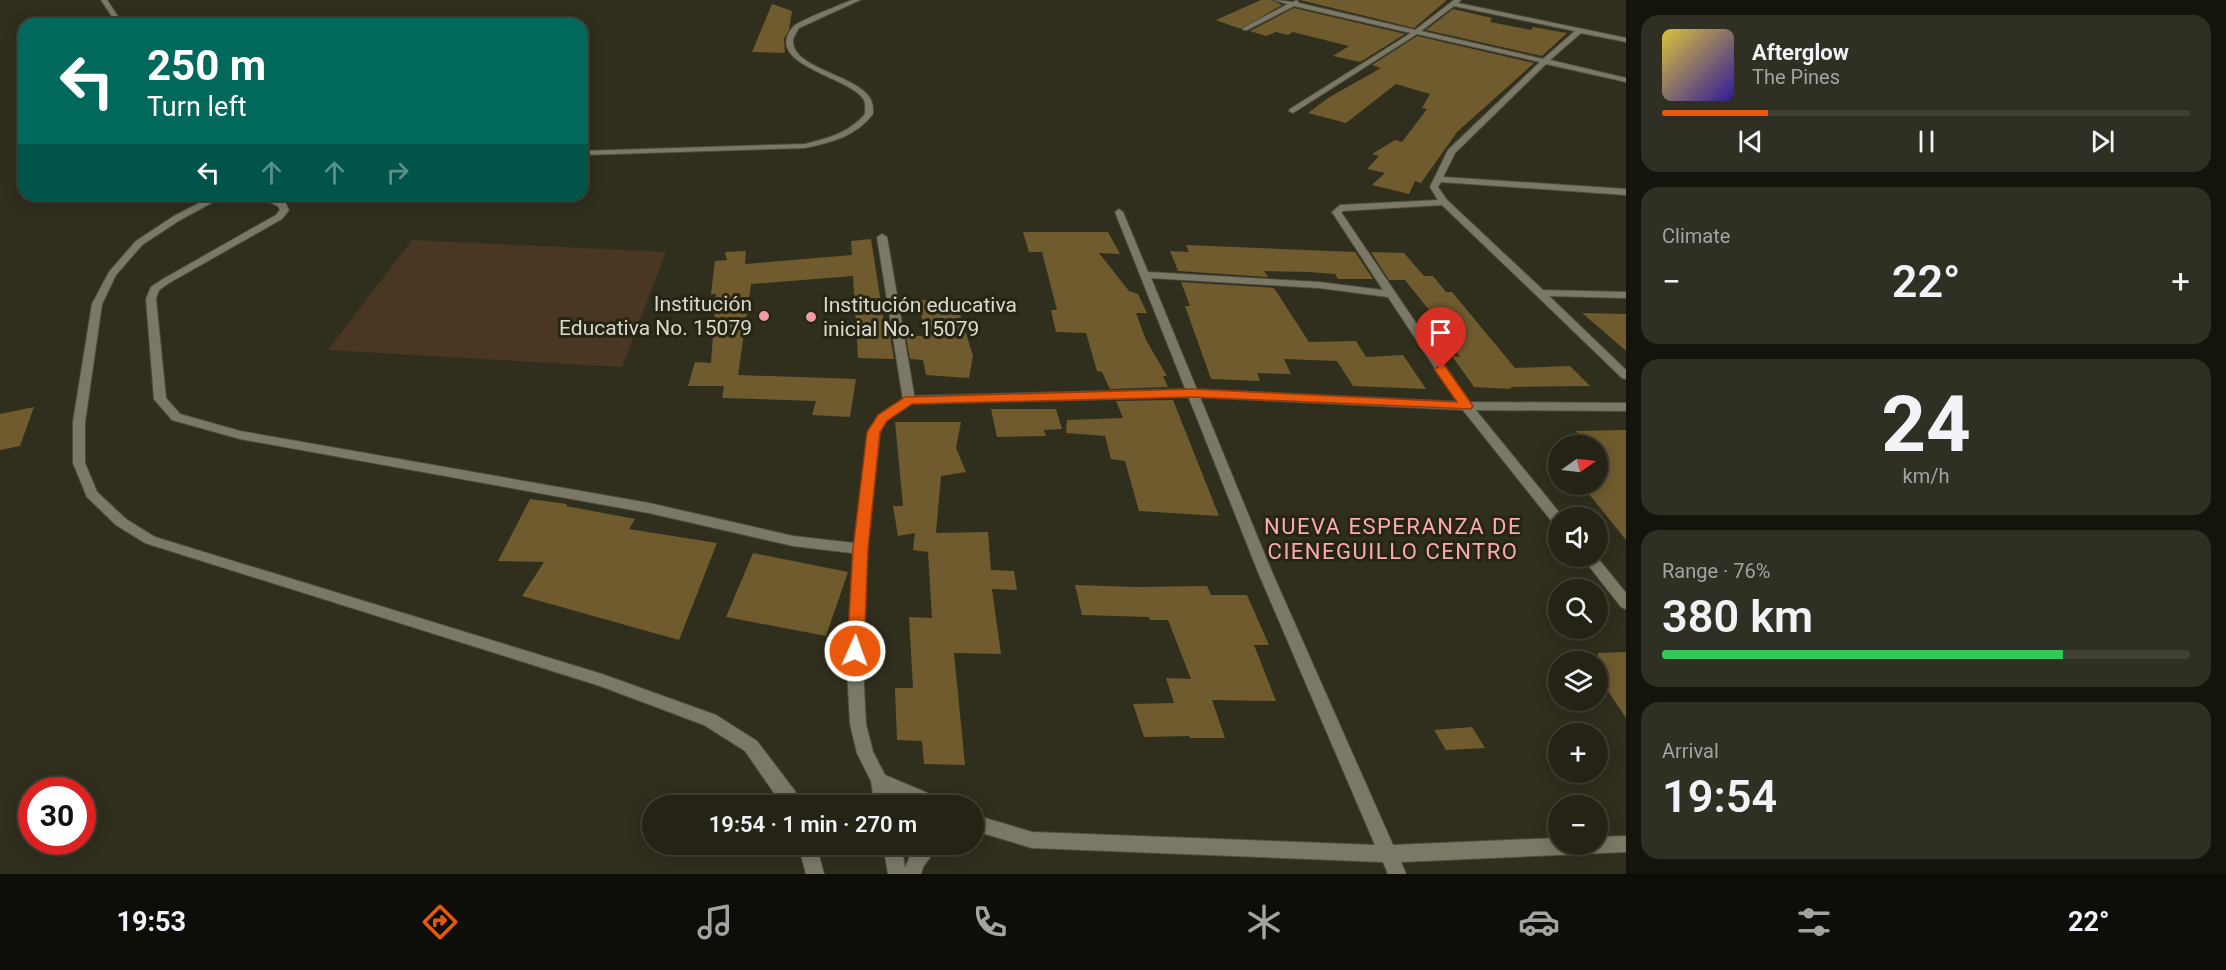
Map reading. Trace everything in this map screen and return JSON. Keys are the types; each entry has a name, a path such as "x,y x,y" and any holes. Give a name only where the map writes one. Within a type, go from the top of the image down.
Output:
{"street":[{"path":"104,0 116,18"},
{"path":"588,153 805,147 836,139 860,127 869,114 867,100 854,86 801,61 789,44 790,35 804,22 857,0"},
{"path":"1277,0 1626,80"},
{"path":"1245,29 1302,0"},
{"path":"1293,111 1416,32 1455,2 1626,40"},
{"path":"1580,30 1451,152 1434,187 1444,202 1626,376"},
{"path":"1438,179 1626,192"},
{"path":"210,201 177,218 139,243 112,274 97,304 79,422 79,463 92,494 121,522 150,540 602,680 710,720 751,746 788,795"},
{"path":"274,201 282,204 285,210 279,217 166,281 155,289 150,299 160,399 176,417 240,435 649,508 793,541 861,549"},
{"path":"1444,202 1336,210 1347,231 1466,406 1548,508"},
{"path":"1119,212 1265,572 1397,874"},
{"path":"882,237 909,400"},
{"path":"1145,275 1319,285 1389,294"},
{"path":"1540,293 1626,295"},
{"path":"882,795 879,780 865,753 858,724 855,658 861,549 874,432 882,418 909,400 1192,393 1466,406 1626,407"},
{"path":"1597,567 1626,603"},
{"path":"879,780 913,795"},
{"path":"984,827 1032,840 1389,854 1626,844"},
{"path":"810,855 815,874"},
{"path":"894,855 897,874"},
{"path":"912,874 916,862 922,855"}],"shaded area":[{"path":"412,240 666,252 622,367 328,350"}],"building":[{"path":"1261,0 1272,0 1282,5 1241,29 1216,20"},
{"path":"1300,0 1447,0 1414,28"},
{"path":"772,4 792,11 789,30 784,39 785,53 752,52"},
{"path":"1294,8 1405,34 1360,62 1333,56 1349,46 1293,32 1288,35 1276,32 1266,36 1250,31"},
{"path":"1453,9 1492,18 1490,22 1531,30 1533,27 1567,33 1542,56 1426,30"},
{"path":"1417,36 1534,63 1457,132 1421,183 1415,181 1409,194 1372,185 1385,173 1367,169 1379,156 1372,154 1395,140 1402,142 1427,109 1422,108 1430,94 1396,84 1346,123 1308,113 1328,98 1381,68 1372,65"},
{"path":"1023,232 1108,232 1120,254 1099,253 1129,291 1138,294 1147,313 1136,313 1146,340 1167,376 1163,376 1168,387 1110,389 1102,372 1097,371 1086,333 1056,332 1051,310 1057,310 1042,252 1029,252"},
{"path":"871,239 886,335 890,336 894,359 858,358 853,276 751,284 738,375 856,379 850,417 812,415 816,401 722,398 724,386 688,386 695,362 711,363 716,294 711,294 715,261 727,260 725,252 746,251 745,264 852,255 851,241"},
{"path":"1186,245 1355,252 1373,279 1338,279 1335,274 1309,272 1264,271 1268,277 1178,271 1170,251 1189,252"},
{"path":"1371,252 1404,253 1424,276 1433,276 1446,292 1452,292 1515,368 1570,366 1590,386 1510,387 1512,389 1474,387 1452,356 1460,357 1440,330 1445,330 1405,280 1389,280"},
{"path":"1181,282 1274,288 1309,342 1356,341 1366,357 1403,355 1426,389 1353,386 1337,361 1284,359 1291,374 1257,373 1260,381 1211,379 1185,306 1190,306"},
{"path":"920,300 956,301 973,356 969,378 926,375 923,360 910,359 906,336 924,336"},
{"path":"1582,313 1626,314 1626,351 1602,330"},
{"path":"1173,400 1219,516 1139,511 1125,461 1111,459 1105,436 1066,433 1067,420 1123,418 1116,401"},
{"path":"34,407 20,446 0,450 0,414"},
{"path":"991,409 1056,409 1062,429 1044,430 1046,436 997,437"},
{"path":"895,422 961,422 956,448 966,472 941,476 936,533 988,532 991,570 1014,571 1017,590 992,589 1001,654 954,653 965,765 924,764 922,741 897,740 895,688 913,688 909,617 932,618 928,552 913,550 915,533 898,536 893,506 903,506"},
{"path":"1626,430 1626,540 1608,518 1608,507 1599,507 1590,495 1608,495 1608,435 1579,435 1576,431"},
{"path":"530,499 567,504 566,506 635,519 629,529 717,543 679,640 522,596 544,562 498,561"},
{"path":"753,553 848,572 826,636 726,617"},
{"path":"1075,585 1207,586 1211,595 1247,595 1269,645 1254,645 1276,701 1212,700 1225,738 1144,737 1133,704 1174,703 1166,678 1191,679 1168,620 1150,620 1149,617 1082,615"},
{"path":"1626,652 1626,718 1608,691 1608,653"},
{"path":"1472,727 1485,748 1446,750 1434,730"}],"place":[{"name":"Institución Educativa No. 15079","path":"764,316"},
{"name":"Institución educativa inicial No. 15079","path":"811,317"}],"district":[{"name":"NUEVA ESPERANZA DE CIENEGUILLO CENTRO","path":"1393,538"}],"route":[{"path":"855,651 861,549 874,432 882,418 909,400 1192,393 1466,406 1441,369"}]}
